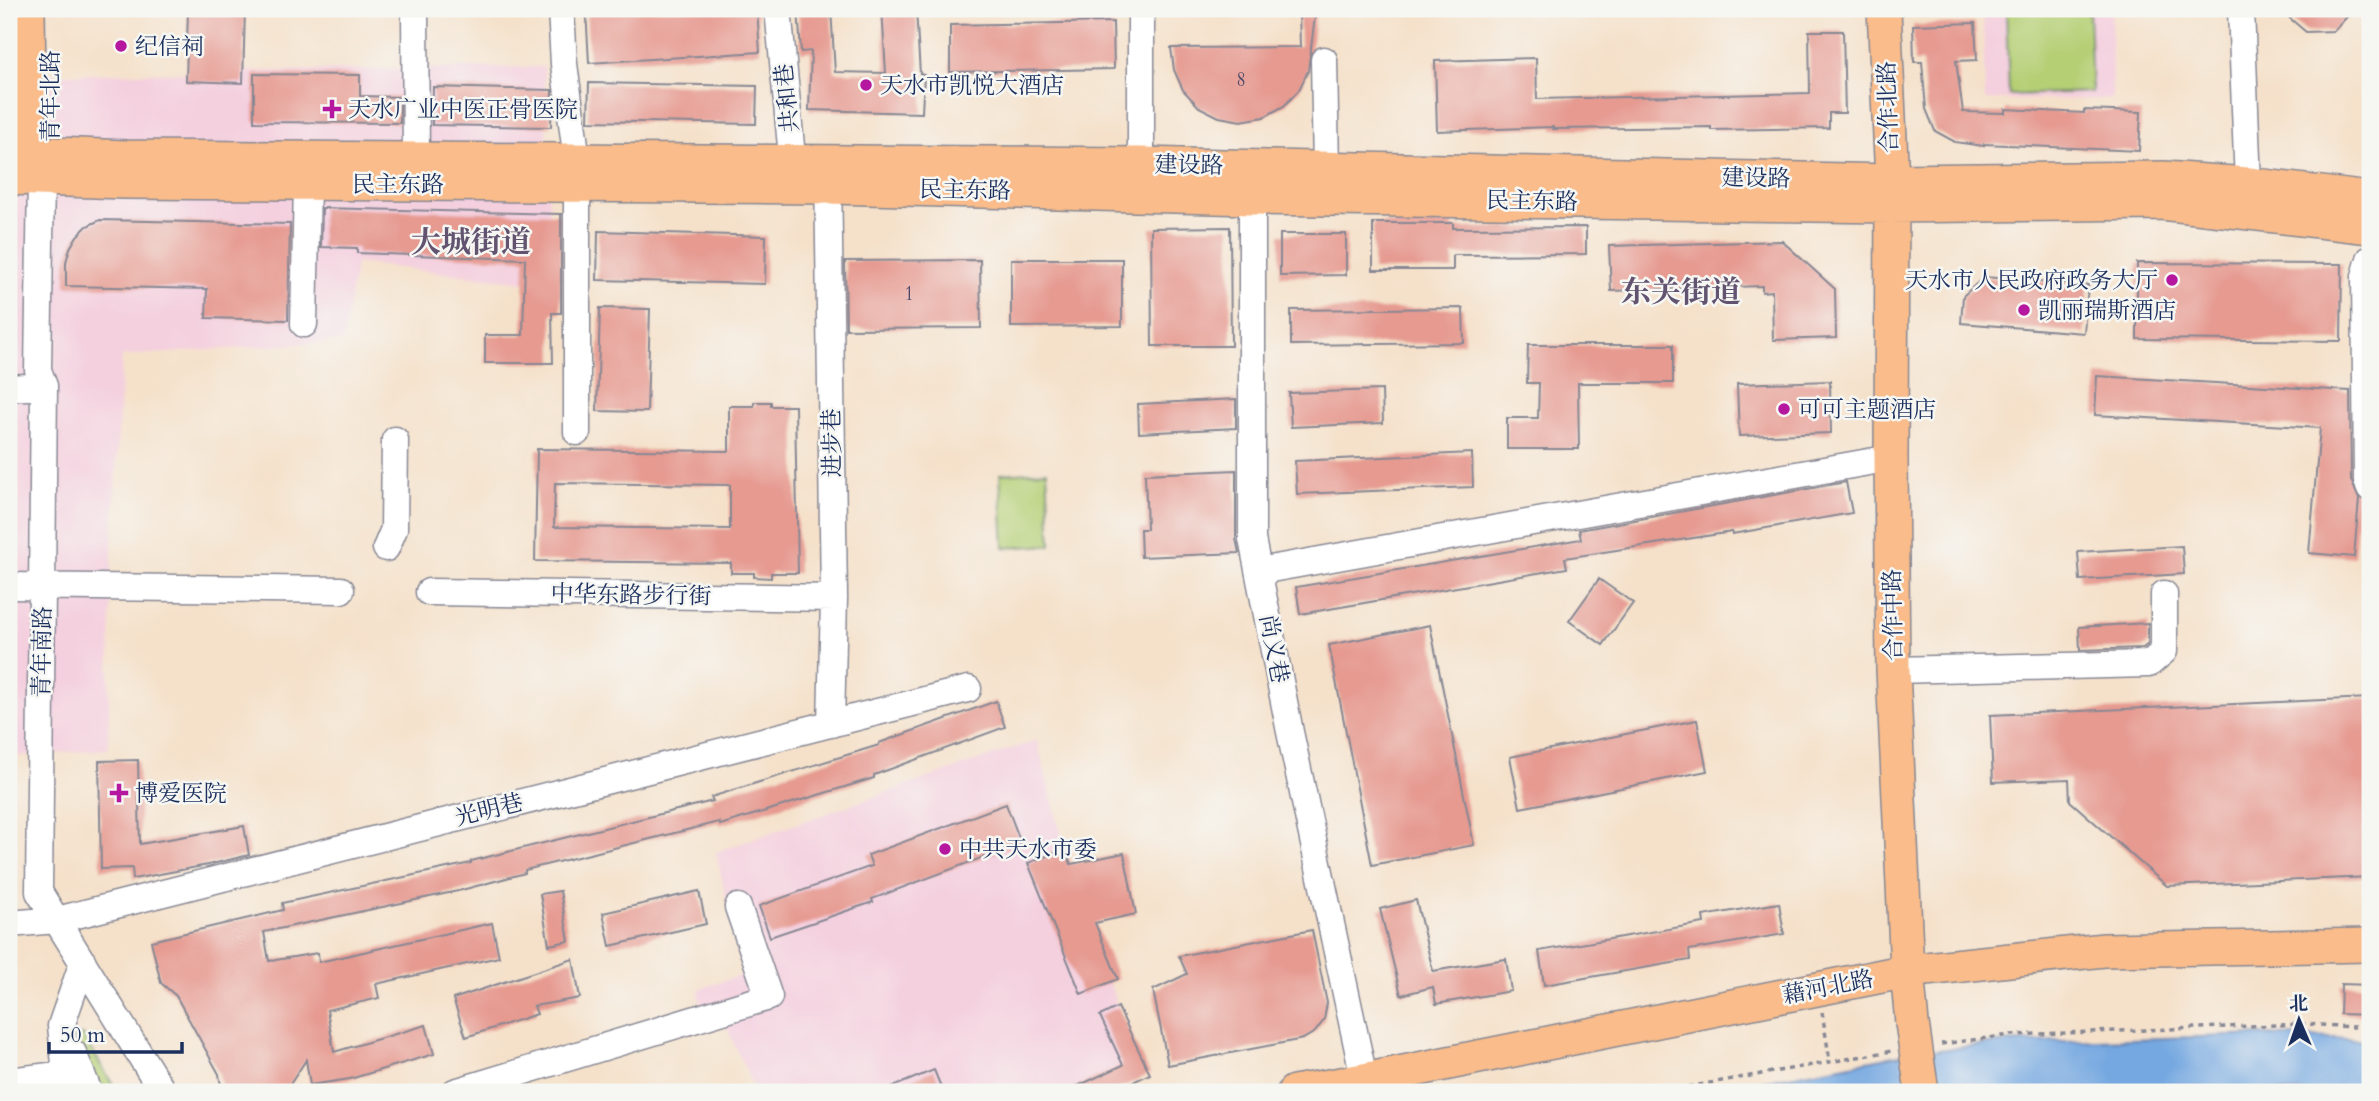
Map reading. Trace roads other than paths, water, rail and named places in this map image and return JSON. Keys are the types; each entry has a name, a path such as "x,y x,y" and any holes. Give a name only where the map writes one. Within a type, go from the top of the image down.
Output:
{"main road":[{"name":"青年北路","path":"28,9 28,163"},
{"name":"青年北路","path":"28,163 50,9"},
{"name":"合作北路","path":"1884,9 1891,193"},
{"name":"民主东路","path":"28,163 126,157 416,159 577,173"},
{"name":"民主东路","path":"28,163 124,182 307,183 577,173 828,174 1141,164"},
{"name":"建设路","path":"1141,164 2161,203 2370,227"},
{"name":"民主东路","path":"828,174 1252,198 1891,193"},
{"name":"建设路","path":"1891,193 2164,178 2248,184 2370,199"},
{"name":"合作中路","path":"1891,193 1893,670 1909,981 1922,1092"},
{"name":"藉河北路","path":"1374,1088 1909,981 2104,950 2370,945"},
{"name":"藉河北路","path":"1294,1092 1374,1088 1821,1004 1909,981 2370,967"}],"street":[{"path":"415,9 416,159"},
{"path":"561,9 564,64 577,173 577,432"},
{"name":"共和巷","path":"778,9 794,174"},
{"path":"1141,9 1141,164"},
{"path":"2242,9 2248,184"},
{"path":"1324,60 1326,169"},
{"name":"青年南路","path":"28,163 38,370 44,386 39,892 163,1092"},
{"name":"进步巷","path":"828,174 834,598 831,724"},
{"path":"304,324 307,183"},
{"name":"尚义巷","path":"1252,198 1252,539 1290,733 1374,1088"},
{"path":"2370,259 2365,276 2367,480 2370,488"},
{"path":"9,388 44,386"},
{"path":"386,548 394,529 395,440"},
{"path":"1259,570 1891,458"},
{"path":"9,586 341,590"},
{"name":"中华东路步行街","path":"429,592 834,598"},
{"path":"1893,670 2149,664 2164,651 2164,594"},
{"name":"光明巷","path":"9,924 57,919 968,689"},
{"path":"455,1092 769,997 737,907"},
{"path":"9,1081 67,1083 61,1026 83,962"},
{"path":"61,1026 89,1092"}],"water":[{"path":"2265,1035 2370,1040 2370,1092 1706,1092 1893,1056 1995,1043"}],"place":[{"name":"纪信祠","path":"121,46"},
{"name":"天水市凯悦大酒店","path":"866,85"},
{"name":"天水广业中医正骨医院","path":"332,109"},
{"name":"天水市人民政府政务大厅","path":"2172,280"},
{"name":"凯丽瑞斯酒店","path":"2024,310"},
{"name":"可可主题酒店","path":"1784,409"},
{"name":"博爱医院","path":"119,793"},
{"name":"中共天水市委","path":"945,849"}],"district":[{"name":"大城街道","path":"471,242"},
{"name":"东关街道","path":"1681,292"}]}
